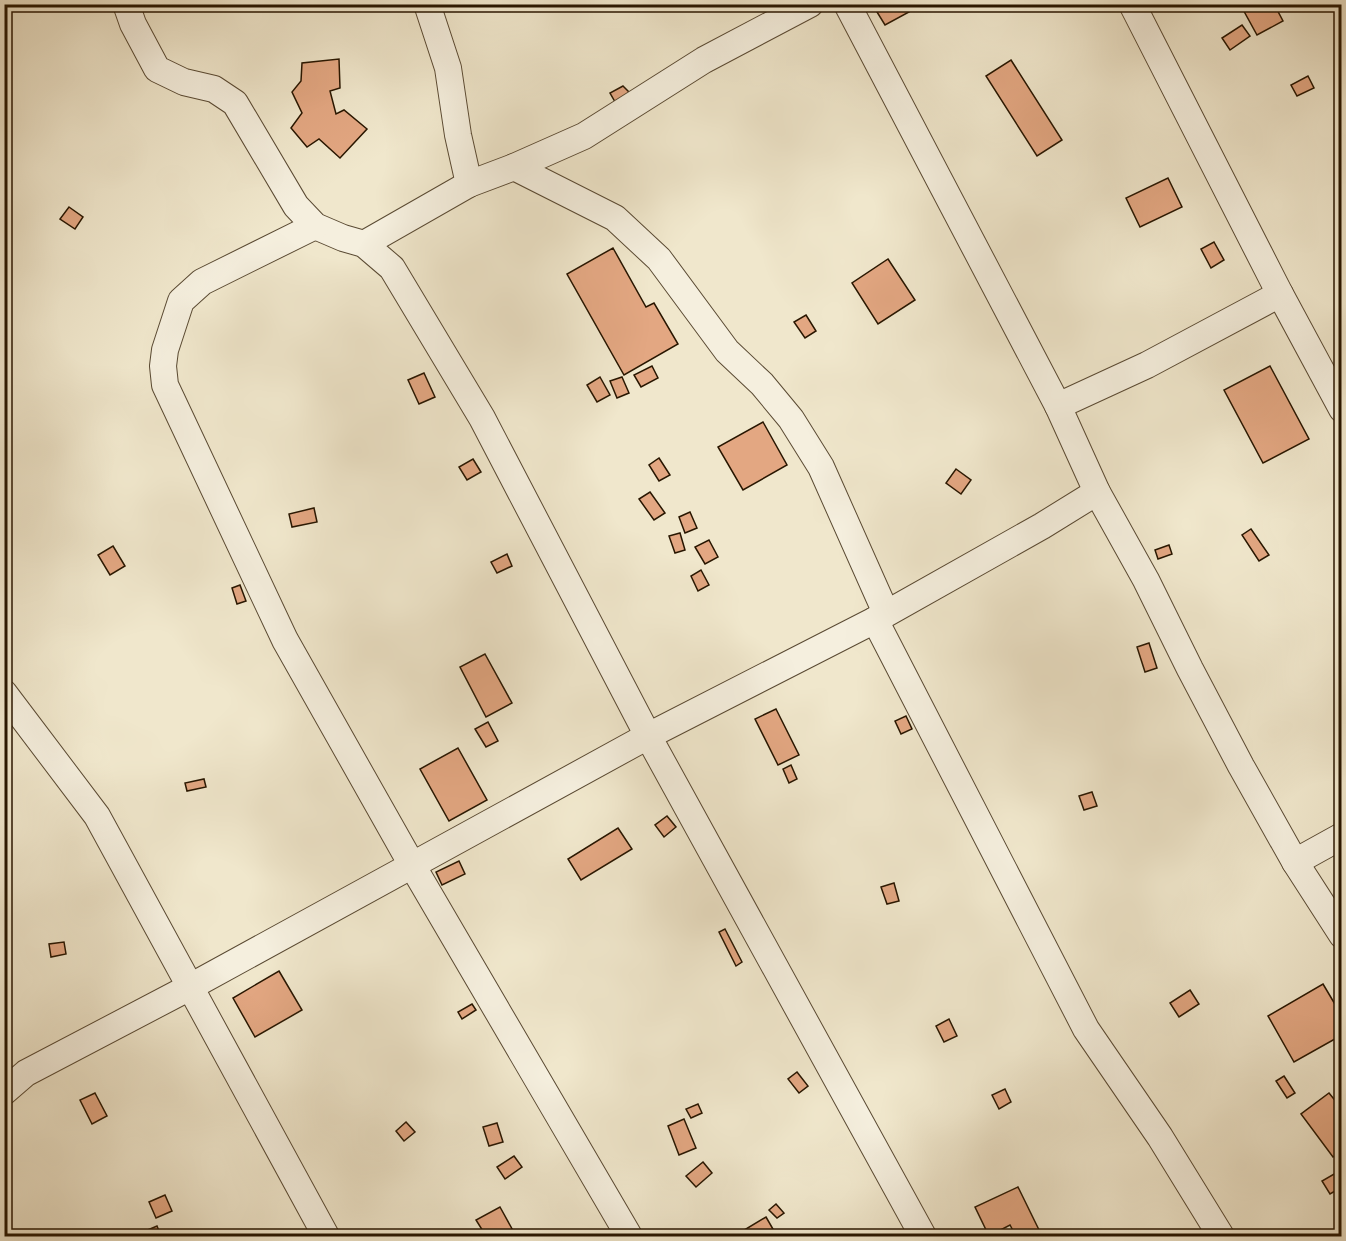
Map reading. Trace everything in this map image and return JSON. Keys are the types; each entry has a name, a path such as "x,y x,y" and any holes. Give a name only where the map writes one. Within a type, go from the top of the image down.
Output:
{"street":[{"path":"126,4 133,24 157,69 184,82 214,88 235,103 296,206 315,226 364,244 392,268 482,418 648,736 923,1236"},
{"path":"427,4 448,68 458,135 469,184"},
{"path":"364,244 469,184 584,136 704,60 810,4"},
{"path":"847,4 1058,406 1097,492 1146,580 1241,766 1295,862 1341,935"},
{"path":"1132,4 1341,409"},
{"path":"514,167 615,218 659,259 727,351 762,384 791,419 821,467 880,616 1086,1029 1160,1137 1221,1236"},
{"path":"315,226 202,282 181,301 165,350 163,366 165,385 285,640 412,865 629,1236"},
{"path":"1058,406 1147,365 1280,294"},
{"path":"4,1092 27,1073 190,987 648,736 880,616 1042,526 1097,492"},
{"path":"4,693 97,816 326,1236"},
{"path":"1295,862 1341,836"}],"building":[{"path":"891,4 904,4 909,12 885,25 877,12"},
{"path":"1240,4 1274,4 1283,21 1257,35"},
{"path":"1242,25 1250,36 1230,50 1222,38"},
{"path":"339,59 340,88 330,91 336,114 344,110 367,129 340,158 319,139 307,147 291,128 302,113 292,92 301,81 302,63"},
{"path":"1011,60 1062,140 1037,156 986,76"},
{"path":"1308,76 1314,88 1297,96 1291,85"},
{"path":"623,86 635,98 618,107 610,93"},
{"path":"1168,178 1182,207 1140,227 1126,198"},
{"path":"69,207 83,217 75,229 60,219"},
{"path":"1214,242 1224,260 1211,268 1201,249"},
{"path":"613,248 646,307 654,303 678,344 624,375 567,274"},
{"path":"888,259 915,300 878,324 852,283"},
{"path":"806,315 816,331 805,338 794,322"},
{"path":"652,366 658,378 641,387 634,375"},
{"path":"1270,366 1309,439 1263,463 1224,390"},
{"path":"424,373 435,397 419,404 408,380"},
{"path":"600,377 610,395 597,402 587,385"},
{"path":"622,377 629,393 617,398 610,381"},
{"path":"763,422 787,465 743,490 718,447"},
{"path":"659,458 670,475 659,481 649,465"},
{"path":"473,459 481,472 467,480 459,467"},
{"path":"956,469 971,480 961,494 946,483"},
{"path":"650,492 665,513 654,520 639,499"},
{"path":"314,508 317,522 292,527 289,514"},
{"path":"690,512 697,528 685,533 679,517"},
{"path":"1251,529 1269,555 1259,561 1242,535"},
{"path":"680,533 685,550 675,553 669,536"},
{"path":"709,540 718,557 705,564 695,547"},
{"path":"1169,545 1172,554 1158,559 1155,550"},
{"path":"113,546 125,566 110,575 98,555"},
{"path":"507,554 512,566 497,573 491,562"},
{"path":"701,570 709,585 698,591 691,576"},
{"path":"240,585 246,601 237,604 232,588"},
{"path":"1149,643 1157,668 1145,672 1137,647"},
{"path":"485,654 512,703 486,717 460,667"},
{"path":"776,709 799,755 778,765 755,719"},
{"path":"906,716 912,729 901,734 895,721"},
{"path":"488,722 498,741 486,747 475,729"},
{"path":"458,748 487,800 449,821 420,769"},
{"path":"791,765 797,779 789,783 783,769"},
{"path":"204,779 206,787 187,791 185,783"},
{"path":"1092,792 1097,806 1084,810 1079,796"},
{"path":"667,816 676,827 664,837 655,825"},
{"path":"618,828 632,849 581,880 568,859"},
{"path":"459,861 465,874 442,885 436,872"},
{"path":"894,883 899,901 887,904 881,887"},
{"path":"725,929 742,962 736,966 719,932"},
{"path":"64,942 66,954 51,957 49,944"},
{"path":"279,971 302,1010 255,1037 233,998"},
{"path":"1323,984 1342,1016 1342,1035 1294,1062 1268,1016"},
{"path":"1190,990 1199,1004 1179,1017 1170,1003"},
{"path":"472,1004 476,1010 462,1019 458,1012"},
{"path":"949,1019 957,1036 944,1042 936,1026"},
{"path":"797,1072 808,1086 799,1093 788,1079"},
{"path":"1284,1076 1295,1093 1287,1098 1276,1081"},
{"path":"1005,1089 1011,1102 999,1109 992,1095"},
{"path":"95,1093 107,1116 92,1124 80,1100"},
{"path":"1329,1093 1342,1109 1342,1151 1333,1157 1301,1114"},
{"path":"698,1104 702,1113 691,1118 686,1109"},
{"path":"684,1119 696,1148 679,1155 668,1126"},
{"path":"406,1122 415,1132 404,1141 396,1131"},
{"path":"497,1123 503,1142 489,1146 483,1127"},
{"path":"514,1156 522,1167 505,1179 497,1167"},
{"path":"703,1162 712,1173 696,1187 686,1176"},
{"path":"1341,1170 1342,1187 1330,1194 1322,1181"},
{"path":"1018,1187 1042,1236 1016,1236 1010,1225 989,1236 975,1207"},
{"path":"165,1195 172,1211 156,1218 149,1202"},
{"path":"776,1204 784,1213 777,1218 769,1210"},
{"path":"500,1207 516,1236 486,1236 476,1220"},
{"path":"766,1217 777,1236 736,1236 736,1235"},
{"path":"157,1226 161,1236 145,1236 143,1232"}]}
